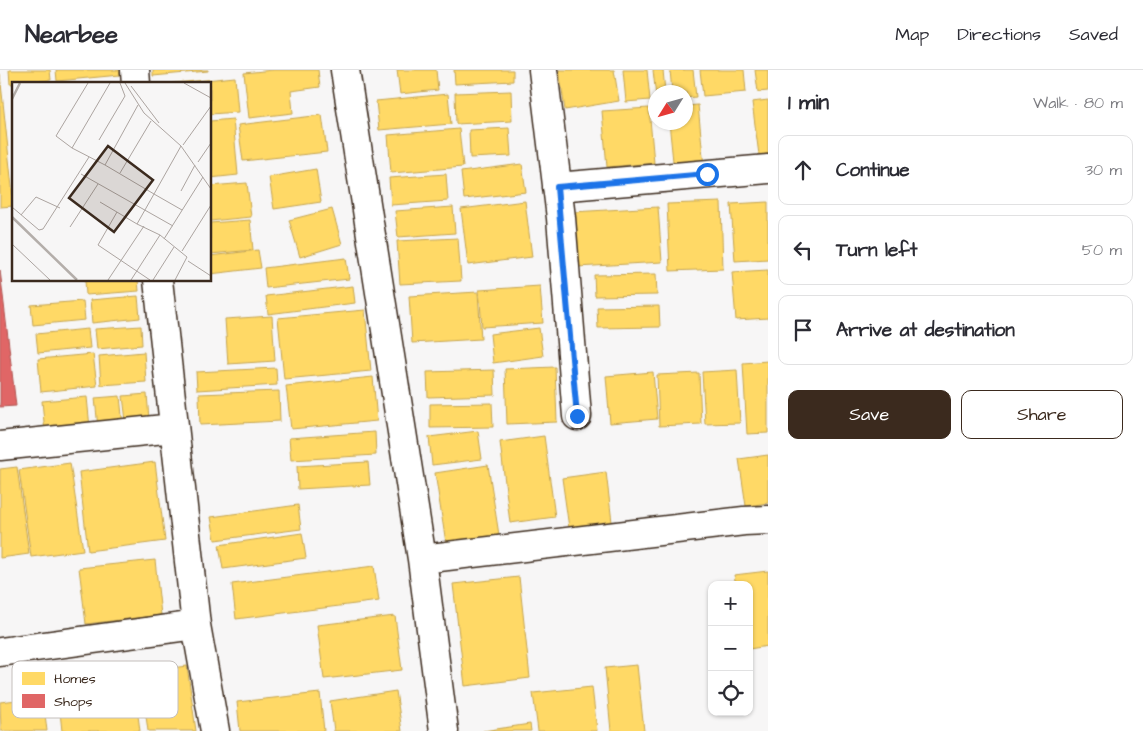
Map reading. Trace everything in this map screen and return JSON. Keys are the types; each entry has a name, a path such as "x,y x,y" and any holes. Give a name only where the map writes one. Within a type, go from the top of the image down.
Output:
{"street":[{"path":"345,70 422,559 444,731"},
{"path":"543,70 557,187 577,416"},
{"path":"557,187 768,169"},
{"path":"158,281 196,625 215,731"},
{"path":"0,446 174,428"},
{"path":"422,559 744,521 768,520"},
{"path":"0,652 196,625"}],"building: Homes":[{"path":"9,70 50,70 51,80 12,82 10,84"},
{"path":"56,70 119,70 120,75 57,81"},
{"path":"153,70 208,70 208,71 153,76"},
{"path":"273,70 318,70 320,87 291,91 293,113 249,118 244,73"},
{"path":"397,70 436,70 438,90 400,94"},
{"path":"454,70 513,70 513,81 455,84"},
{"path":"559,70 614,70 619,101 565,110"},
{"path":"623,70 647,70 648,100 626,102"},
{"path":"653,70 663,70 664,85 655,85"},
{"path":"670,70 693,70 696,97 693,97 693,85 671,85"},
{"path":"700,70 744,70 746,92 703,96"},
{"path":"755,70 768,70 768,91 758,92"},
{"path":"0,74 12,187 12,206 0,207"},
{"path":"235,77 238,112 211,114 211,82 186,82"},
{"path":"511,91 512,121 456,124 455,93"},
{"path":"448,94 451,124 379,130 376,101"},
{"path":"768,100 768,154 759,155 752,102"},
{"path":"693,105 698,105 704,167 674,171 670,130 693,130"},
{"path":"648,108 648,130 651,130 654,163 607,167 602,111"},
{"path":"322,115 327,152 243,161 238,125"},
{"path":"233,119 238,175 211,178 211,121"},
{"path":"509,128 511,156 470,158 469,130"},
{"path":"459,129 463,167 391,173 388,135"},
{"path":"522,164 526,192 464,199 461,172"},
{"path":"316,169 321,202 274,209 269,177"},
{"path":"446,174 448,201 391,205 389,178"},
{"path":"247,183 251,217 211,221 211,186"},
{"path":"525,201 532,257 468,265 461,209"},
{"path":"721,202 723,269 670,271 667,204"},
{"path":"768,202 768,259 735,261 731,204"},
{"path":"453,207 455,233 398,237 395,211"},
{"path":"658,207 662,262 577,267 573,212"},
{"path":"332,209 342,244 300,257 289,220"},
{"path":"250,220 253,250 211,254 211,223"},
{"path":"458,238 461,281 400,284 397,241"},
{"path":"258,250 261,268 211,274 211,256"},
{"path":"346,258 349,279 266,288 264,268"},
{"path":"768,270 768,318 736,320 732,272"},
{"path":"656,274 657,295 595,296 594,275"},
{"path":"85,281 138,281 139,291 86,295"},
{"path":"353,286 355,303 268,314 266,296"},
{"path":"540,286 543,323 482,327 479,290"},
{"path":"478,292 481,339 412,343 409,296"},
{"path":"138,296 140,318 92,323 90,300"},
{"path":"83,301 85,320 33,325 31,305"},
{"path":"659,306 660,327 598,328 597,307"},
{"path":"365,310 371,371 284,379 278,318"},
{"path":"272,316 275,361 228,364 225,319"},
{"path":"141,326 142,345 97,349 95,329"},
{"path":"539,328 543,356 493,363 490,334"},
{"path":"88,329 90,348 38,353 36,334"},
{"path":"144,352 146,382 101,385 99,356"},
{"path":"93,354 97,386 41,392 38,359"},
{"path":"768,361 768,433 747,434 743,363"},
{"path":"555,367 557,422 507,424 505,369"},
{"path":"276,368 277,385 197,390 196,372"},
{"path":"494,370 495,395 428,397 427,372"},
{"path":"737,370 740,423 705,424 702,372"},
{"path":"653,372 657,419 610,423 606,376"},
{"path":"699,373 701,424 659,426 657,375"},
{"path":"373,377 377,421 291,429 286,386"},
{"path":"279,391 280,421 200,425 199,394"},
{"path":"147,394 149,419 126,421 123,396"},
{"path":"120,396 123,426 98,428 95,398"},
{"path":"87,397 90,428 45,433 42,401"},
{"path":"492,403 493,427 430,428 430,404"},
{"path":"478,431 482,459 432,465 429,437"},
{"path":"375,432 376,455 291,460 289,438"},
{"path":"544,436 555,517 510,523 500,442"},
{"path":"768,455 768,503 746,506 739,459"},
{"path":"155,462 165,541 88,551 79,472"},
{"path":"368,462 370,485 298,489 297,466"},
{"path":"70,463 83,550 31,557 19,470"},
{"path":"488,465 499,535 446,543 435,473"},
{"path":"17,467 29,554 0,558 0,469"},
{"path":"606,472 612,522 569,528 562,478"},
{"path":"298,505 301,529 215,540 211,517"},
{"path":"302,533 306,558 223,569 219,545"},
{"path":"155,560 161,615 86,624 79,568"},
{"path":"374,566 379,601 236,619 232,584"},
{"path":"768,571 768,646 753,648 753,581 735,581 734,575"},
{"path":"519,577 530,678 465,686 453,584"},
{"path":"395,616 402,670 324,679 317,625"},
{"path":"637,665 644,731 611,731 605,668"},
{"path":"187,666 196,731 148,731 146,718 178,718 178,667"},
{"path":"592,687 597,731 538,731 533,693"},
{"path":"396,691 402,731 334,731 330,701"},
{"path":"320,693 324,731 240,731 237,702"},
{"path":"12,701 12,718 45,718 47,731 1,731 0,702"},
{"path":"61,718 138,718 140,731 62,731"},
{"path":"530,724 531,731 483,731"}],"building: Shops":[{"path":"0,270 16,406 0,407"}],"route":[{"path":"577,416 557,187 707,174"}]}
